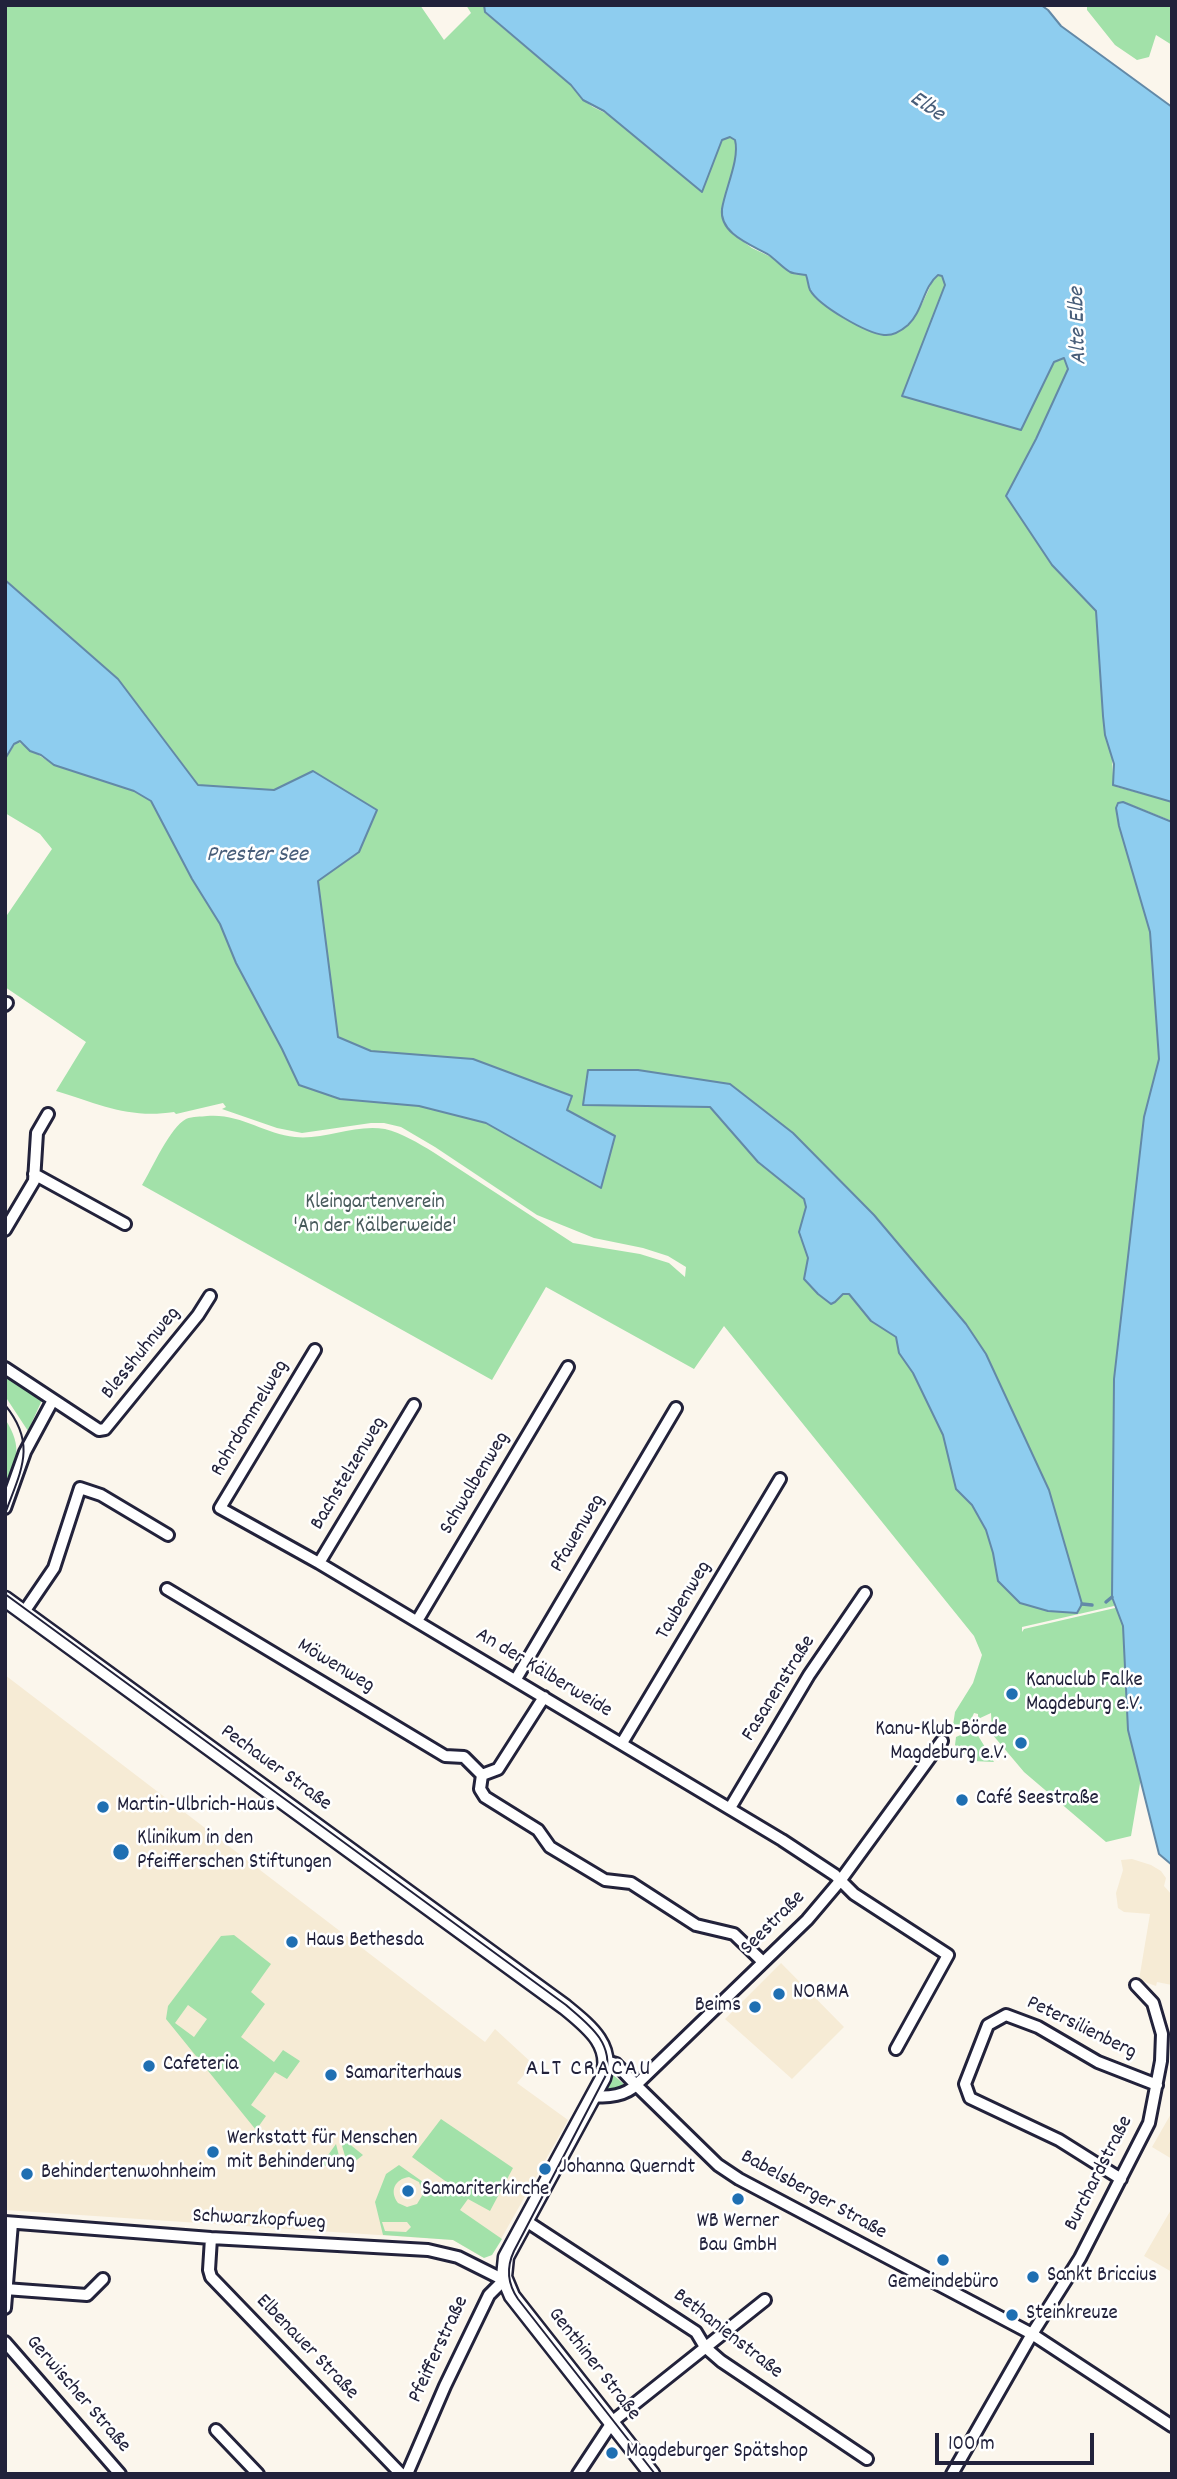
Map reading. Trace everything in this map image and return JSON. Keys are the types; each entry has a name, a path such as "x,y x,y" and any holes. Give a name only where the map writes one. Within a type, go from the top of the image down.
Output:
{"main road":[{"name":"Pechauer Straße","path":"5,1599 565,2007 597,2036 606,2061"},
{"name":"Pfeifferstraße","path":"504,2280 506,2258 594,2096 604,2074 606,2061"},
{"name":"Genthiner Straße","path":"504,2280 512,2296 652,2474"}],"street":[{"path":"5,1230 31,1189 37,1133 48,1114"},
{"path":"34,1174 125,1224"},
{"name":"Blesshuhnweg","path":"53,1400 99,1430 105,1429 198,1315 210,1296"},
{"name":"Rohrdommelweg","path":"220,1508 315,1350"},
{"name":"Schwalbenweg","path":"417,1621 568,1367"},
{"path":"5,1368 53,1400 25,1452 5,1508"},
{"name":"Bachstelzenweg","path":"319,1563 414,1405"},
{"name":"Pfauenweg","path":"516,1679 676,1408"},
{"name":"Taubenweg","path":"622,1743 780,1479"},
{"path":"24,1612 54,1568 80,1488 101,1495 168,1535"},
{"name":"An der Kälberweide","path":"220,1508 319,1563 730,1808 835,1875 864,1901 948,1955 897,2049"},
{"name":"Möwenweg","path":"167,1589 446,1756 464,1757 482,1775"},
{"name":"Fasanenstraße","path":"730,1808 809,1675 865,1593"},
{"path":"544,1697 498,1769 482,1775 480,1789 485,1797 538,1830 550,1847 605,1880 631,1883 696,1925 734,1934 763,1962"},
{"name":"Seestraße","path":"636,2085 807,1920 840,1881 942,1741"},
{"name":"Burchardstraße","path":"952,2474 1032,2334 1080,2258 1149,2123 1163,2044 1161,2024 1153,2003 1136,1985"},
{"name":"Petersilienberg","path":"1121,2179 1059,2140 970,2098 965,2084 988,2025 1006,2015 1038,2026 1098,2062 1157,2085"},
{"path":"594,2096 628,2092 636,2085 616,2064 606,2061"},
{"name":"Babelsberger Straße","path":"636,2085 718,2165 739,2179 1032,2334 1172,2426"},
{"name":"Bethanienstraße","path":"526,2221 696,2332 705,2347 721,2361 867,2459"},
{"path":"5,2308 9,2222"},
{"name":"Schwarzkopfweg","path":"9,2222 211,2238 428,2250 458,2258 504,2280"},
{"name":"Elbenauer Straße","path":"211,2238 211,2277 401,2474"},
{"path":"6,2289 87,2295 103,2279"},
{"name":"Pfeifferstraße","path":"407,2474 445,2386 489,2295 504,2280"},
{"path":"578,2474 611,2422 765,2300"},
{"name":"Gerwischer Straße","path":"5,2342 120,2474"},
{"path":"216,2430 258,2474"}],"shaded area":[{"name":"Klinikum in den Pfeifferschen Stiftungen","path":"5,1675 485,2042 495,2029 533,2064 517,2083 568,2120 492,2255 482,2257 453,2240 5,2210"},
{"path":"1132,1859 1161,1871 1166,1878 1164,1886 1172,1895 1172,1985 1157,1982 1156,1986 1139,1980 1150,1914 1124,1912 1118,1908 1116,1893 1123,1870 1121,1860"},
{"path":"781,1963 844,2027 792,2079 725,2019"},
{"path":"1172,2112 1172,2159 1152,2147"},
{"path":"1172,2208 1172,2272 1144,2256"}],"green space":[{"name":"Kleingartenverein 'An der Kälberweide'","path":"5,5 420,5 444,40 471,13 466,5 484,5 485,13 571,85 583,100 593,107 712,166 722,140 730,137 735,140 736,151 724,222 734,235 752,248 771,257 793,274 806,275 809,288 818,299 845,319 884,335 905,327 922,304 934,278 942,276 945,285 902,396 1041,389 1054,362 1064,357 1068,369 1006,496 1052,565 1096,611 1105,735 1117,787 1172,802 1172,821 1124,802 1119,826 1150,932 1159,1059 1144,1117 1114,1379 1114,1606 1022,1627 1022,1632 1024,1629 1115,1608 1134,1600 1144,1760 1131,1836 1106,1842 1024,1772 992,1734 991,1713 978,1719 978,1714 974,1713 969,1724 952,1732 955,1712 973,1683 982,1655 974,1636 724,1326 694,1369 546,1287 492,1380 142,1185 174,1130 191,1117 230,1118 295,1137 385,1129 433,1152 573,1243 640,1254 669,1263 685,1277 686,1267 668,1256 594,1238 537,1215 401,1127 371,1123 302,1133 277,1128 222,1109 226,1107 223,1103 176,1114 143,1114 114,1109 56,1091 86,1042 5,987 5,918 52,849 40,834 5,813 5,759 17,741 54,765 134,791 151,801 192,879 220,924 236,963 299,1085 340,1099 419,1106 486,1123 601,1188 567,1109 572,1096 473,1059 371,1051 338,1037 318,881 358,852 313,771 274,790 198,785 118,679 5,580","holes":["588,1070 638,1070 730,1084 793,1133 874,1215 966,1324 986,1354 1049,1490 1081,1603 993,1553 986,1530 972,1505 956,1489 943,1435 913,1373 900,1353 896,1337 871,1321 849,1294 843,1294 831,1304 805,1279 807,1249 800,1238 806,1206 804,1199 758,1162 710,1107 583,1104"]},
{"path":"1087,5 1172,5 1172,45 1156,35 1149,57 1137,60 1115,45 1087,10"},
{"path":"5,1376 42,1400 28,1431 5,1396"},
{"path":"5,1419 15,1438 16,1455 5,1492"},
{"path":"974,1729 994,1762 973,1761 955,1745 956,1737"},
{"path":"234,1935 271,1964 251,1992 265,2004 241,2037 274,2062 283,2050 300,2061 287,2079 275,2072 251,2105 266,2116 256,2130 166,2019 168,2006 221,1936","holes":["188,2005 207,2019 194,2037 175,2023"]},
{"path":"612,2074 625,2085 607,2091 604,2088"},
{"path":"441,2119 513,2168 490,2211 468,2199 460,2210 502,2239 492,2255 484,2258 453,2240 383,2235 375,2202 386,2174 399,2165 440,2194 448,2183 412,2157","holes":["409,2177 419,2182 423,2194 417,2204 407,2207 398,2203 394,2190 400,2180","382,2222 407,2222 411,2227 406,2232 385,2231"]},
{"path":"341,2142 347,2142 363,2155 348,2167"},
{"path":"336,2144 342,2168 321,2165"}],"water":[{"path":"484,5 1041,5 1061,26 1172,107 1172,802 1113,785 1114,764 1105,735 1103,716 1096,611 1052,565 1006,496 1068,369 1064,358 1054,362 1021,430 902,396 945,285 942,276 938,275 933,280 913,319 897,333 876,333 844,318 815,296 810,290 806,275 790,272 769,255 738,238 726,225 722,218 722,209 736,156 735,140 730,137 722,140 702,192 604,111 583,100 571,85 485,12"},
{"name":"Prester See","path":"5,580 118,679 198,785 274,790 313,771 377,810 359,852 318,881 338,1037 371,1051 473,1059 572,1096 567,1110 615,1136 601,1188 486,1123 419,1106 340,1099 299,1085 236,963 220,924 192,879 151,801 134,791 54,765 30,751 20,741 14,744 5,759"},
{"path":"1123,802 1172,822 1172,1865 1159,1854 1128,1730 1123,1626 1112,1597 1114,1379 1144,1117 1159,1059 1150,932 1119,826 1116,808 1118,803"},
{"path":"588,1070 638,1070 730,1084 793,1133 874,1215 966,1324 986,1354 1049,1490 1082,1604 1077,1613 1048,1611 1020,1603 998,1581 986,1530 972,1505 956,1489 943,1435 913,1373 899,1353 896,1337 871,1321 849,1294 843,1294 831,1304 804,1279 808,1258 799,1232 806,1207 804,1199 758,1162 710,1107 583,1105"}],"waterway":[{"path":"1106,1602 1112,1597"},
{"path":"1082,1604 1092,1605"}],"tram line":[{"path":"5,1405 15,1419 23,1446 20,1472 5,1514"},
{"path":"5,1594 566,2005 583,2019 603,2043 607,2063 606,2075 514,2251 509,2275 518,2299 655,2474"}],"place":[{"name":"Kanuclub Falke Magdeburg e.V.","path":"1012,1694"},
{"name":"Kanu-Klub-Börde Magdeburg e.V.","path":"1021,1743"},
{"name":"Café Seestraße","path":"962,1800"},
{"name":"Martin-Ulbrich-Haus","path":"103,1807"},
{"name":"Klinikum in den Pfeifferschen Stiftungen","path":"121,1852"},
{"name":"Haus Bethesda","path":"292,1942"},
{"name":"NORMA","path":"779,1994"},
{"name":"Beims","path":"755,2007"},
{"name":"Cafeteria","path":"149,2066"},
{"name":"Samariterhaus","path":"331,2075"},
{"name":"Werkstatt für Menschen mit Behinderung","path":"213,2152"},
{"name":"Johanna Querndt","path":"545,2169"},
{"name":"Behindertenwohnheim","path":"27,2174"},
{"name":"Samariterkirche","path":"408,2191"},
{"name":"WB Werner Bau GmbH","path":"738,2199"},
{"name":"Gemeindebüro","path":"943,2260"},
{"name":"Sankt Briccius","path":"1033,2277"},
{"name":"Steinkreuze","path":"1012,2315"},
{"name":"Magdeburger Spätshop","path":"612,2453"}],"district":[{"name":"ALT CRACAU","path":"589,2071"}],"water label":[{"name":"Elbe","path":"926,108"},
{"name":"Alte Elbe","path":"1080,326"}]}
